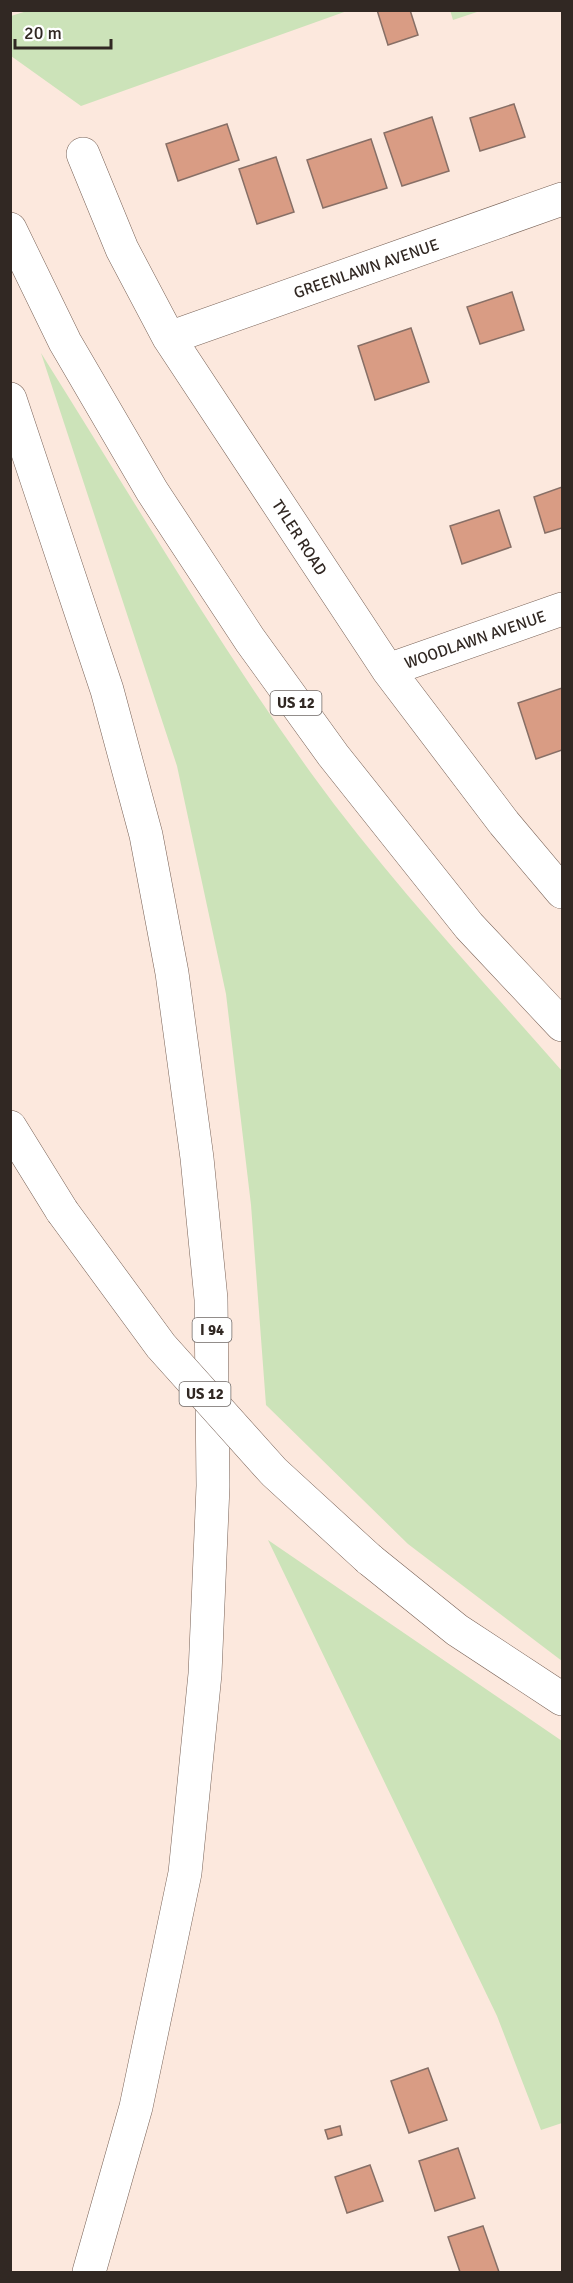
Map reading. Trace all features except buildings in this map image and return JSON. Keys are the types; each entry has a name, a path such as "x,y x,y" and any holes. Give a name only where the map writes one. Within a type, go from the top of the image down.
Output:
{"main road":[{"name":"TYLER ROAD","path":"83,154 122,249 169,338 388,670 504,823 562,892"},
{"name":"GREENLAWN AVENUE","path":"169,338 562,199"},
{"name":"US 12","path":"10,229 65,342 152,491 250,640 333,755 469,926 562,1025"},
{"name":"I 94","path":"10,399 107,690 146,836 172,973 197,1158 211,1299 213,1486 205,1662 185,1873 136,2107 89,2272"},
{"name":"WOODLAWN AVENUE","path":"388,670 562,609"},
{"name":"US 12","path":"10,1127 62,1210 161,1346 274,1472 369,1559 457,1630 562,1699"}],"green space":[{"path":"450,10 480,10 480,11 453,20"},
{"path":"27,11 347,11 81,106 11,56 11,16"},
{"path":"41,353 206,618 311,773 401,888 562,1071 562,1661 408,1544 266,1405 251,1205 226,994 177,766"},
{"path":"268,1540 562,1741 562,2123 541,2130 497,2016"}]}
